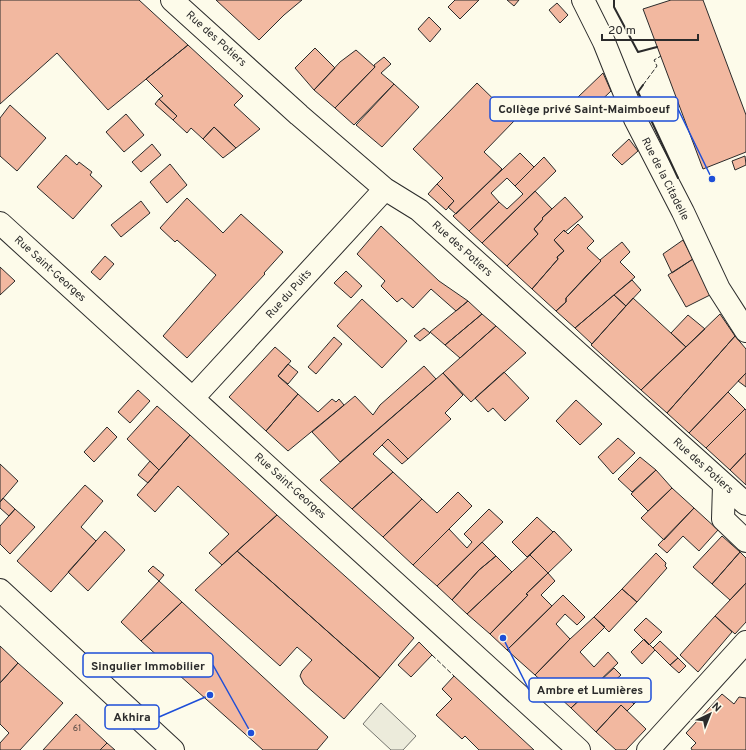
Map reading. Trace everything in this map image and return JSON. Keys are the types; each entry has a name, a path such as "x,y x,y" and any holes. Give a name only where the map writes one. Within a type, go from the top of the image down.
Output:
{"street":[{"name":"Rue des Potiers","path":"172,0 385,189 418,210 746,504"},
{"name":"Rue de la Citadelle","path":"583,0 604,42 635,119 683,212 718,289 746,331"},
{"name":"Rue du Puits","path":"193,398 385,189"},
{"name":"Rue Saint-Georges","path":"0,223 579,750"},
{"path":"724,485 723,519 746,541"},
{"path":"0,590 173,750"},
{"path":"648,750 746,642"}],"shaded area":[{"path":"381,703 416,736 403,750 391,750 363,724"}],"building":[{"path":"0,0 139,0 188,45 108,110 57,53 0,104"},
{"path":"216,0 302,0 284,15 259,40"},
{"path":"455,0 479,0 460,19 448,7"},
{"path":"507,0 519,0 514,6"},
{"path":"671,0 703,0 746,115 746,152 703,169 643,9"},
{"path":"557,3 568,15 560,23 549,10"},
{"path":"429,17 441,29 430,42 418,29"},
{"path":"188,45 243,96 234,105 260,129 236,148 214,127 203,139 191,128 187,133 173,120 177,116 159,99 163,96 146,79"},
{"path":"315,48 335,68 314,90 295,68"},
{"path":"356,50 375,67 335,108 314,90 340,62"},
{"path":"384,57 391,64 381,73 394,84 354,125 335,108 375,67 374,65"},
{"path":"603,73 611,91 590,111 577,98"},
{"path":"477,83 515,120 484,152 502,169 456,214 448,207 454,201 437,184 443,178 413,149"},
{"path":"394,84 419,107 382,147 356,125"},
{"path":"159,99 177,116 173,120 155,104"},
{"path":"10,105 46,138 17,171 0,156 0,118"},
{"path":"126,114 144,135 124,152 106,132"},
{"path":"214,127 236,148 223,158 203,139"},
{"path":"629,139 638,151 622,165 612,155"},
{"path":"152,144 161,155 141,172 132,162"},
{"path":"520,153 534,167 515,186 507,178 491,193 499,202 469,231 453,216"},
{"path":"66,155 77,165 79,162 92,172 90,175 102,186 73,219 37,187"},
{"path":"745,156 746,165 735,170 732,161"},
{"path":"544,157 556,171 482,243 469,231 499,202 507,209 523,194 515,186"},
{"path":"170,164 187,185 167,203 150,182"},
{"path":"437,184 454,201 446,210 428,194"},
{"path":"535,191 552,209 542,218 543,219 534,229 538,234 507,266 482,243"},
{"path":"565,197 583,217 565,232 564,230 554,240 564,251 557,257 558,259 532,289 507,266 538,234 534,229 543,219 542,218"},
{"path":"187,198 223,233 241,214 283,252 264,273 265,274 187,358 163,336 216,275 177,240 175,242 160,228"},
{"path":"141,201 150,213 121,237 111,225"},
{"path":"578,224 594,241 587,248 601,261 566,298 566,302 556,311 532,289 558,259 557,257 564,251 554,240 564,230 568,234"},
{"path":"381,226 439,281 468,301 456,311 431,289 413,308 402,298 397,302 381,286 385,281 357,254"},
{"path":"683,240 693,259 672,273 663,254"},
{"path":"622,242 630,252 620,262 635,277 575,328 556,311 566,302 566,298 601,261 600,260"},
{"path":"105,256 114,264 100,280 91,272"},
{"path":"693,259 710,295 686,307 668,275"},
{"path":"0,267 15,281 0,295"},
{"path":"346,271 362,286 351,298 334,283"},
{"path":"632,280 641,290 626,306 614,295"},
{"path":"614,295 626,306 592,344 575,328"},
{"path":"633,298 686,347 641,390 591,345"},
{"path":"362,299 407,341 382,368 337,326"},
{"path":"468,301 482,314 445,345 430,332"},
{"path":"482,314 496,326 460,358 445,345"},
{"path":"720,314 735,336 667,413 641,390"},
{"path":"688,315 705,329 686,347 671,333"},
{"path":"496,326 526,353 471,402 443,373"},
{"path":"424,328 430,333 420,341 414,336"},
{"path":"735,336 746,349 746,373 689,433 667,413"},
{"path":"334,337 342,344 316,374 308,367"},
{"path":"275,347 291,361 278,376 298,394 266,431 229,397"},
{"path":"288,364 298,372 288,384 278,376"},
{"path":"424,366 436,379 340,462 312,432 355,396 373,415 380,405"},
{"path":"504,372 529,398 505,421 493,408 488,412 475,398"},
{"path":"443,373 463,395 445,413 451,419 408,459 388,439 373,454 393,472 352,509 320,480"},
{"path":"746,373 746,387 738,381"},
{"path":"138,390 150,401 130,423 118,412"},
{"path":"728,392 745,409 706,448 689,433"},
{"path":"298,394 318,412 332,399 336,402 339,399 344,405 288,451 266,431"},
{"path":"576,400 602,424 580,445 556,421"},
{"path":"157,406 190,435 159,470 127,439"},
{"path":"745,409 746,453 730,470 706,448"},
{"path":"107,427 117,437 94,462 84,452"},
{"path":"190,435 277,515 222,565 209,553 229,534 178,486 155,512 137,495"},
{"path":"618,438 635,453 613,474 598,457"},
{"path":"388,439 408,459 402,464 382,445"},
{"path":"746,453 746,485 730,470"},
{"path":"640,457 656,470 632,492 618,479"},
{"path":"150,461 159,470 148,483 138,475"},
{"path":"0,464 18,481 0,502"},
{"path":"656,470 672,488 648,511 631,494"},
{"path":"393,472 422,499 383,537 352,509"},
{"path":"85,485 103,501 81,527 96,541 51,592 17,561"},
{"path":"672,488 694,508 664,540 641,518"},
{"path":"458,492 472,506 413,565 383,537 422,499 437,513"},
{"path":"3,498 15,509 9,516 0,508 0,502"},
{"path":"694,508 718,530 699,551 683,536 667,553 658,545"},
{"path":"15,509 35,527 10,554 0,544 0,526"},
{"path":"489,509 503,522 437,586 413,565 449,529 467,548 472,542 464,534"},
{"path":"277,515 414,638 380,678 237,551"},
{"path":"537,517 553,532 527,557 512,542"},
{"path":"105,531 125,550 88,591 68,572"},
{"path":"554,531 572,550 548,573 530,555"},
{"path":"722,536 740,552 712,584 693,567"},
{"path":"482,542 496,556 479,570 452,600 437,586"},
{"path":"237,551 380,678 344,719 304,684 300,676 302,671 312,660 297,647 280,666 195,590"},
{"path":"740,552 746,558 746,583 730,600 712,584"},
{"path":"656,553 666,563 665,566 667,568 637,602 622,589"},
{"path":"530,555 548,573 526,594 528,595 490,634 467,614"},
{"path":"496,556 512,572 467,614 452,600 479,570"},
{"path":"153,566 164,575 159,581 148,571"},
{"path":"548,573 555,581 541,595 552,606 507,650 490,634 528,595 526,594"},
{"path":"159,581 182,602 141,641 121,622"},
{"path":"746,583 746,622 735,634 715,616"},
{"path":"622,589 637,602 609,632 594,617"},
{"path":"563,595 585,617 577,625 565,614 556,624 570,639 535,675 507,650"},
{"path":"182,602 328,737 317,750 263,750 141,641"},
{"path":"715,616 732,632 698,672 680,655"},
{"path":"594,617 605,627 580,652 594,667 608,652 618,663 571,708 535,675"},
{"path":"646,618 662,632 649,645 634,630"},
{"path":"644,639 655,650 642,664 631,652"},
{"path":"660,641 678,658 670,665 653,648"},
{"path":"419,642 432,655 411,677 398,665"},
{"path":"0,646 18,663 0,683"},
{"path":"678,658 686,666 679,673 670,665"},
{"path":"18,663 63,703 20,750 0,750 0,743 9,733 0,724 0,683"},
{"path":"614,668 621,675 612,683 634,704 627,711 621,705 596,732 571,708"},
{"path":"454,676 534,750 479,750 465,736 462,739 436,715 452,699 442,689"},
{"path":"635,686 643,694 634,704 625,695"},
{"path":"722,694 734,704 739,697 746,698 746,750 692,750 691,748 696,743 686,733"},
{"path":"621,705 646,729 626,750 616,750 596,732"},
{"path":"76,714 107,743 100,750 43,750"},
{"path":"107,743 115,750 100,750"}],"fence":[{"path":"643,85 657,66 654,60 661,56"},
{"path":"432,655 454,676"}],"wall":[{"path":"614,0 614,7 638,52 657,47"},
{"path":"643,85 638,92 678,178"}],"place":[{"name":"Collège privé Saint-Maimboeuf","path":"712,179"},
{"name":"Ambre et Lumières","path":"503,638"},
{"name":"Akhira","path":"210,695"},
{"name":"Singulier Immobilier","path":"251,733"}]}
